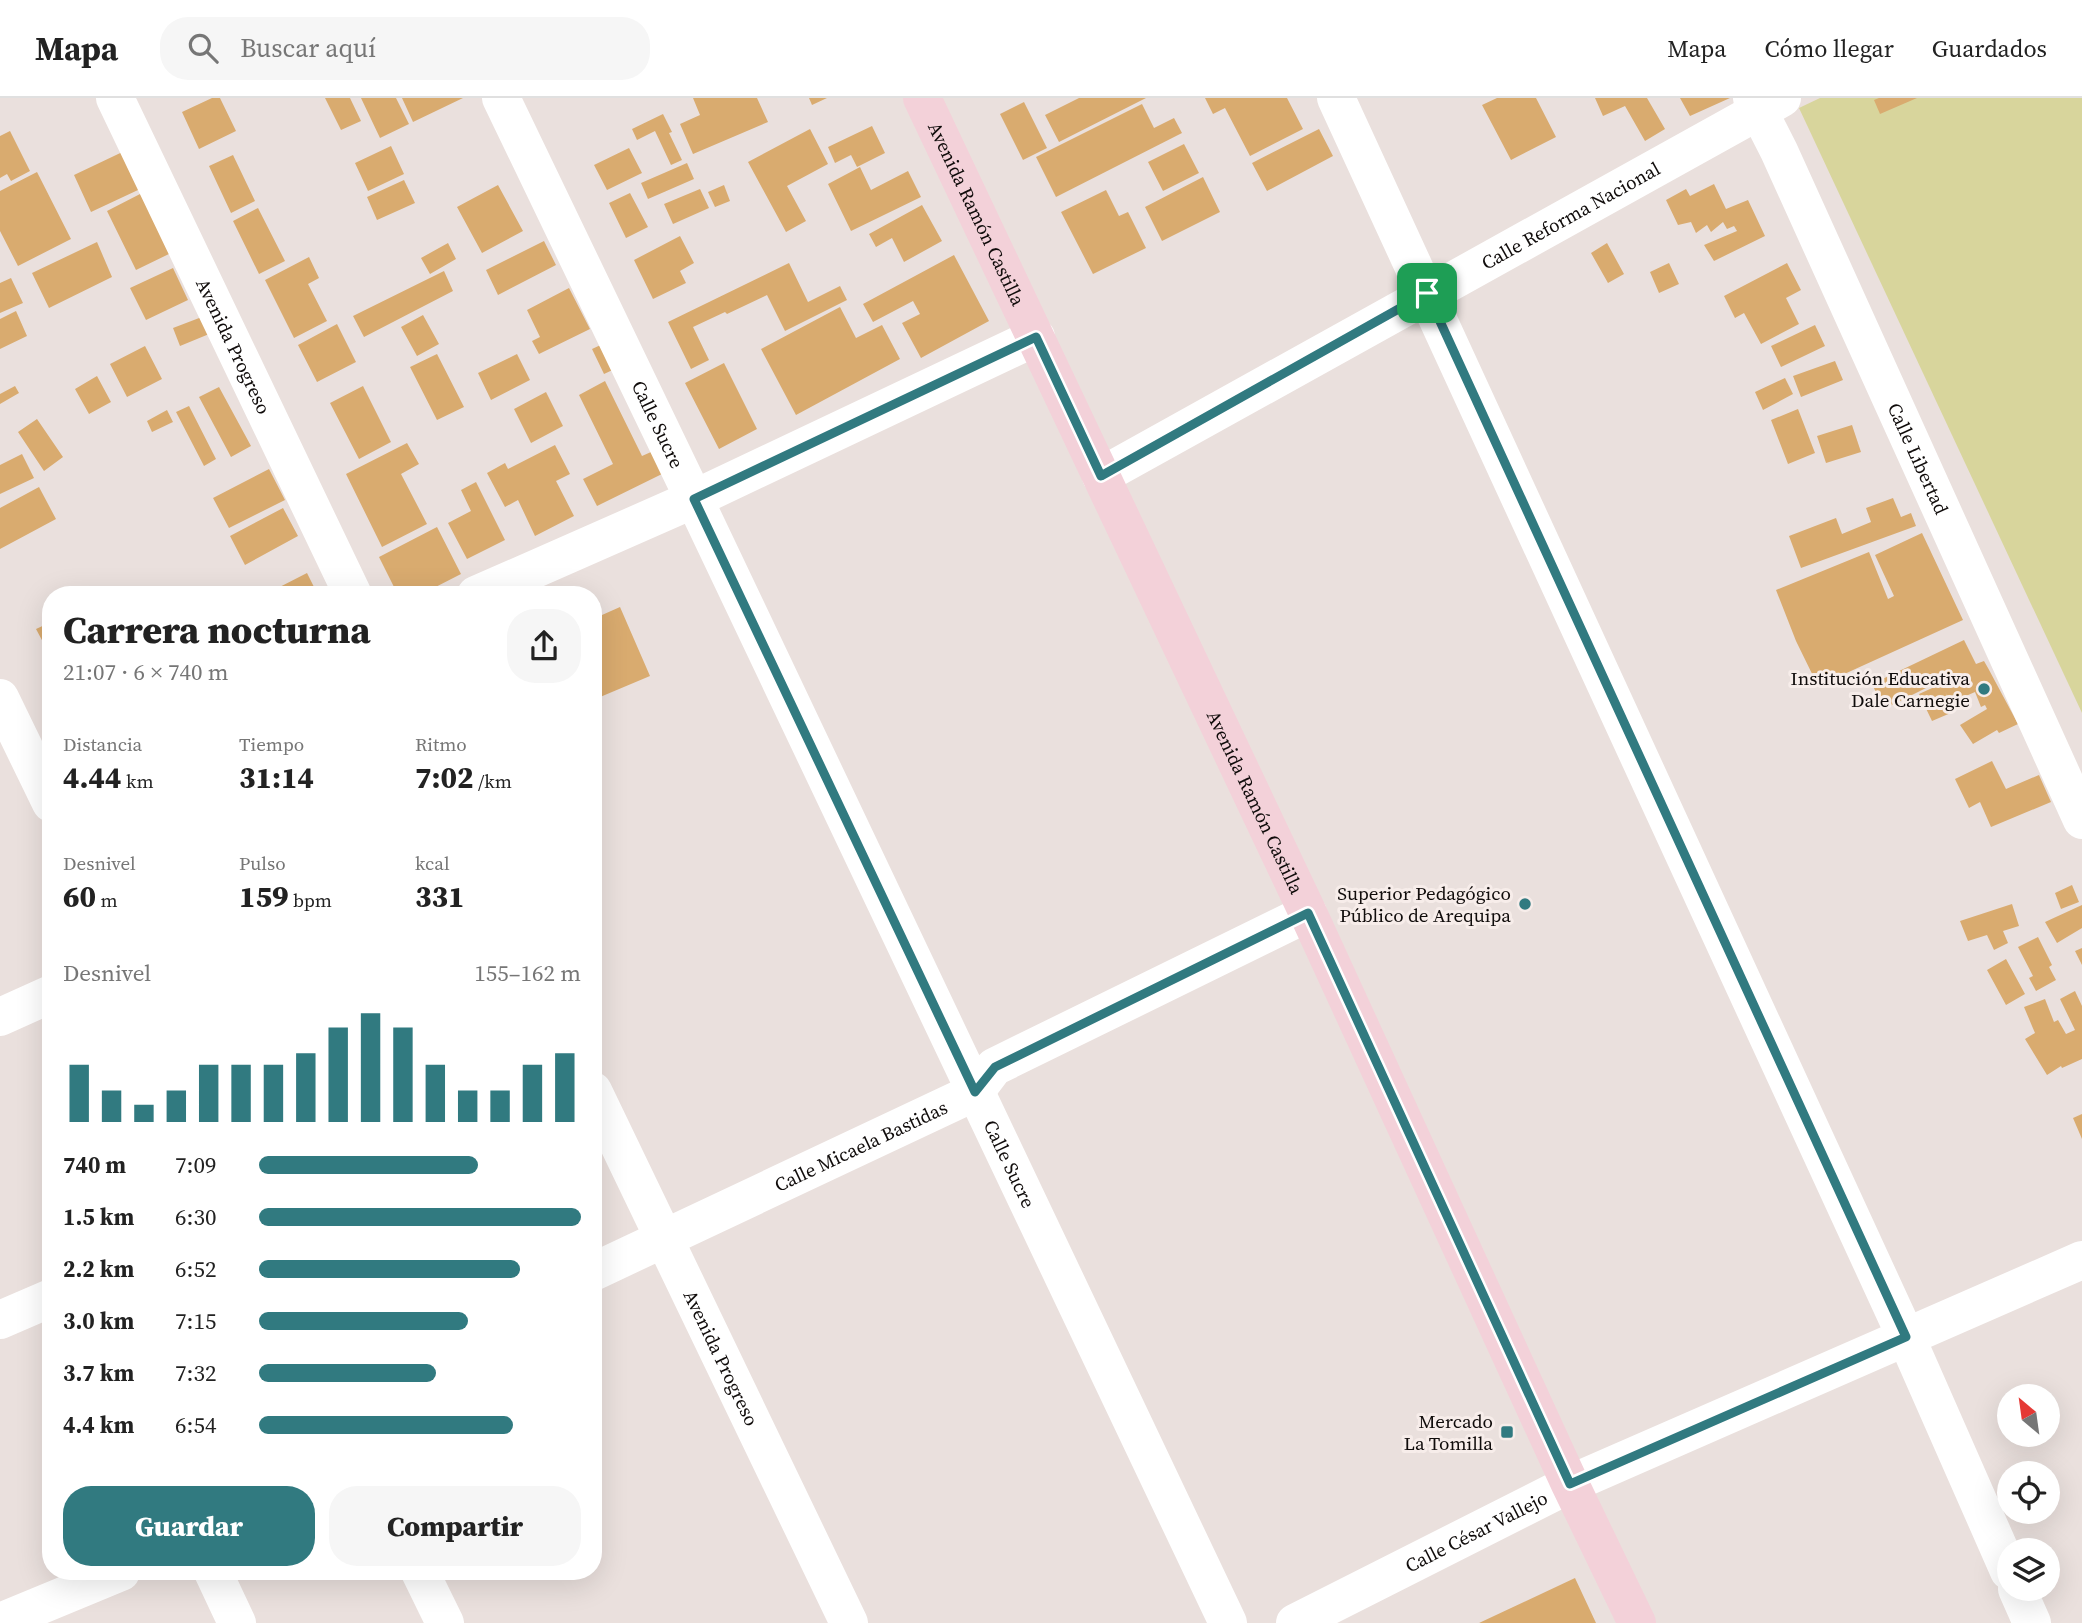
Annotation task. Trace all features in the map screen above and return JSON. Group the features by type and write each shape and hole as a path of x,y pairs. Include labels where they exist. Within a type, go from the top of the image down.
{"main road":[{"name":"Avenida Ramón Castilla","path":"922,98 1308,913 1570,1484 1637,1623"}],"street":[{"name":"Avenida Progreso","path":"115,98 349,586"},
{"name":"Calle Sucre","path":"501,98 1228,1623"},
{"path":"1336,98 1906,1337 1997,1544"},
{"name":"Calle Reforma Nacional","path":"1101,476 1765,102"},
{"name":"Calle Libertad","path":"1765,102 1779,151 2082,820"},
{"path":"496,586 694,499 1036,337"},
{"path":"0,698 42,784"},
{"name":"Calle Micaela Bastidas","path":"602,1268 975,1092 995,1067 1308,913"},
{"path":"0,1017 42,998"},
{"name":"Avenida Progreso","path":"602,1109 666,1237 849,1623"},
{"name":"Calle César Vallejo","path":"1295,1623 1570,1484 2082,1260"},
{"path":"0,1320 42,1302"},
{"path":"0,1622 102,1580"},
{"path":"217,1580 237,1623"},
{"path":"424,1580 445,1623"},
{"path":"2022,1601 2032,1623"}],"shaded area":[{"path":"1820,98 2082,98 2082,713 1799,108"}],"building":[{"path":"212,98 220,98 236,131 199,149 182,112"},
{"path":"325,98 350,98 361,121 341,130"},
{"path":"361,98 396,98 409,124 380,138"},
{"path":"402,98 463,98 413,122"},
{"path":"693,98 757,98 768,122 693,154 680,124 700,115"},
{"path":"809,98 827,98 812,105"},
{"path":"1079,98 1146,98 1059,142 1045,115"},
{"path":"1205,98 1287,98 1303,129 1250,156 1225,108 1213,114"},
{"path":"1497,98 1536,98 1556,137 1511,160 1482,105"},
{"path":"1595,98 1647,98 1665,129 1645,141 1625,106 1603,116"},
{"path":"1680,98 1730,98 1690,116"},
{"path":"1917,98 1880,114 1874,100"},
{"path":"1024,102 1047,148 1023,160 1000,114"},
{"path":"1142,104 1154,128 1174,118 1182,133 1056,197 1036,157"},
{"path":"663,114 682,160 671,165 655,131 637,140 632,129"},
{"path":"872,126 885,153 857,167 851,155 835,163 828,147"},
{"path":"810,129 828,164 787,186 806,221 786,232 748,162"},
{"path":"1319,129 1333,156 1267,191 1252,163"},
{"path":"10,131 30,171 11,181 7,174 0,178 0,136"},
{"path":"1184,144 1199,173 1163,191 1148,162"},
{"path":"135,146 153,183 91,212 74,175"},
{"path":"391,146 404,174 368,191 355,163"},
{"path":"629,148 642,173 607,190 594,165"},
{"path":"233,155 255,201 231,213 209,166"},
{"path":"687,163 694,179 648,199 641,183"},
{"path":"860,167 871,190 908,171 921,197 851,231 828,184"},
{"path":"37,172 71,239 18,266 0,231 0,191"},
{"path":"1203,177 1220,212 1162,241 1145,207"},
{"path":"404,180 415,203 377,220 367,197"},
{"path":"1714,184 1726,209 1748,200 1765,236 1714,261 1704,245 1737,231 1734,226 1727,229 1723,222 1711,232 1707,225 1696,233 1691,222 1678,225 1666,200 1686,189 1690,196"},
{"path":"498,185 523,231 482,253 457,207"},
{"path":"724,185 730,201 715,207 708,192"},
{"path":"700,189 709,208 673,224 664,204"},
{"path":"1106,190 1119,216 1128,212 1146,248 1093,274 1061,212"},
{"path":"142,193 171,253 136,270 107,211"},
{"path":"630,193 648,227 626,238 609,203"},
{"path":"922,205 942,241 904,262 892,238 876,247 869,234"},
{"path":"258,208 285,261 259,274 233,221"},
{"path":"680,236 694,263 680,271 686,283 653,299 634,260"},
{"path":"544,241 556,265 498,295 486,270"},
{"path":"97,242 112,277 49,308 32,273"},
{"path":"448,243 456,259 430,274 421,258"},
{"path":"1607,243 1624,274 1608,283 1591,253"},
{"path":"954,255 989,321 921,358 902,323 920,314 913,301 873,322 863,304"},
{"path":"309,257 319,278 308,284 327,321 294,338 265,280"},
{"path":"789,263 808,302 840,286 847,300 785,331 767,295 727,314 725,312 693,327 709,360 691,369 668,322"},
{"path":"1669,263 1679,284 1659,293 1650,272"},
{"path":"1787,263 1801,290 1786,298 1799,324 1761,344 1744,313 1735,318 1724,296"},
{"path":"173,268 188,300 146,320 130,288"},
{"path":"444,271 453,291 364,337 353,316"},
{"path":"11,278 23,303 0,313 0,283"},
{"path":"569,288 590,329 539,354 532,341 540,337 527,310"},
{"path":"840,307 856,338 882,325 900,359 796,415 761,349"},
{"path":"16,311 27,336 0,349 0,319"},
{"path":"207,315 214,332 180,346 173,328"},
{"path":"423,315 439,344 417,356 401,327"},
{"path":"337,324 356,362 317,382 298,345"},
{"path":"1815,325 1825,346 1781,367 1771,346"},
{"path":"607,342 619,367 604,374 592,349"},
{"path":"145,346 162,379 127,397 110,364"},
{"path":"437,354 464,407 437,420 410,367"},
{"path":"517,354 530,380 491,400 478,373"},
{"path":"1835,361 1843,380 1801,397 1793,376"},
{"path":"724,363 757,429 719,449 685,383"},
{"path":"97,376 111,402 89,414 75,389"},
{"path":"1785,378 1793,394 1763,410 1755,392"},
{"path":"605,381 642,456 651,452 662,474 597,506 583,479 613,464 579,395"},
{"path":"15,386 19,393 0,404 0,394"},
{"path":"363,386 391,442 359,459 330,403"},
{"path":"219,387 251,446 231,457 199,397"},
{"path":"546,392 563,426 531,443 514,409"},
{"path":"189,406 216,459 204,466 176,412"},
{"path":"1798,409 1815,453 1788,464 1771,420"},
{"path":"167,410 173,422 152,432 147,421"},
{"path":"37,419 63,457 44,471 18,432"},
{"path":"1852,425 1861,452 1826,463 1817,436"},
{"path":"407,443 419,464 401,474 427,524 382,547 346,474"},
{"path":"555,445 570,474 556,481 574,516 535,536 518,500 505,507 487,473 505,463 508,469"},
{"path":"22,454 34,478 0,494 0,465"},
{"path":"269,469 285,500 229,528 213,498"},
{"path":"476,482 505,540 467,559 448,523 471,511 461,490"},
{"path":"39,487 56,519 0,549 0,508"},
{"path":"1893,498 1901,517 1911,513 1916,526 1801,568 1789,536 1836,518 1842,534 1871,522 1866,508"},
{"path":"283,508 298,536 245,565 230,536"},
{"path":"437,527 461,574 438,586 394,586 379,557"},
{"path":"1922,533 1963,620 1818,686 1796,641 1776,590 1869,552 1888,599 1894,596 1875,555"},
{"path":"307,573 314,586 282,586"},
{"path":"620,607 650,676 602,696 602,615"},
{"path":"42,626 42,640 36,629"},
{"path":"1964,640 1976,664 1984,661 2018,724 1999,733 1997,730 1973,744 1960,725 1987,709 1985,705 1981,707 1975,692 1950,703 1945,691 1953,712 1932,721 1919,694 1941,684 1940,681 1884,709 1872,684"},
{"path":"1992,761 2006,789 2039,775 2051,802 1991,827 1980,802 1969,808 1955,779"},
{"path":"2072,885 2079,902 2061,909 2055,893"},
{"path":"2012,904 2019,926 2003,931 2008,943 1994,950 1987,935 1968,941 1960,921"},
{"path":"2082,905 2082,928 2057,943 2045,922"},
{"path":"2038,937 2052,965 2049,967 2056,980 2036,991 2029,978 2033,976 2018,947"},
{"path":"2082,948 2082,965 2075,951"},
{"path":"2006,959 2025,994 2006,1005 1987,970"},
{"path":"2075,991 2082,1006 2082,1059 2062,1068 2061,1066 2047,1075 2025,1039 2035,1033 2024,1007 2045,999 2054,1022 2058,1020 2066,1034 2075,1030 2060,999"},
{"path":"2082,1114 2082,1139 2073,1118"},
{"path":"1575,1578 1596,1623 1479,1623"}],"place":[{"name":"Institución Educativa Dale Carnegie","path":"1984,689"},
{"name":"Superior Pedagógico Público de Arequipa","path":"1525,904"},
{"name":"Mercado La Tomilla","path":"1507,1432"}],"route":[{"path":"1427,293 1906,1337 1570,1484 1308,913 995,1067 975,1092 694,499 1036,337 1101,476 1427,293"}]}
